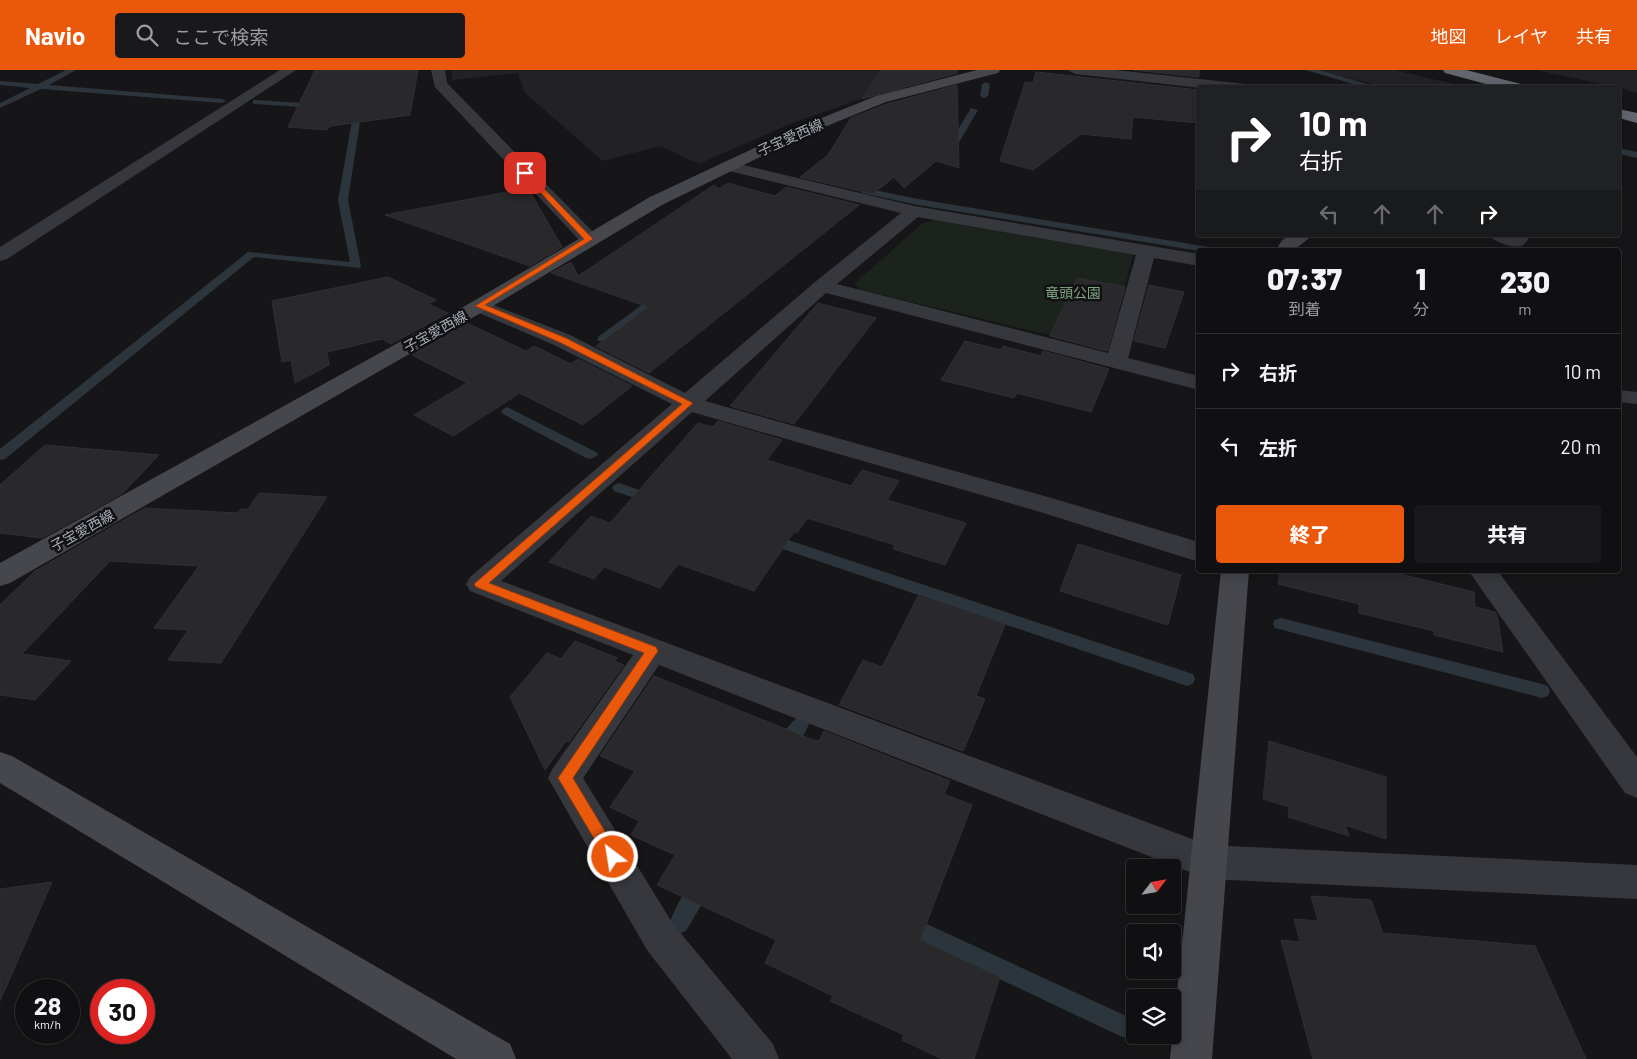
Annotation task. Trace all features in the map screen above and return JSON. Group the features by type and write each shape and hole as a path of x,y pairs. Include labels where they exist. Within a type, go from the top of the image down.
{"highway":[{"path":"1450,70 1508,85"},
{"path":"1621,114 1637,118"}],"main road":[{"name":"子宝愛西線","path":"0,576 479,306 589,239 656,201 802,131 881,99 993,70"},
{"path":"1286,248 1289,244 1301,237"},
{"path":"1191,1059 1235,573"},
{"path":"0,766 495,1059"}],"street":[{"path":"0,255 289,70"},
{"path":"438,70 440,84 589,239"},
{"path":"1075,70 1218,85"},
{"path":"726,166 914,211 1196,259"},
{"path":"914,211 822,286 480,584 1208,862 1637,882"},
{"path":"1504,237 1517,241 1520,237"},
{"path":"1116,362 1146,251"},
{"path":"822,286 1196,382"},
{"path":"479,306 562,340 688,403 1046,505 1196,551"},
{"path":"1484,573 1637,782"},
{"path":"652,651 565,778 660,937 758,1059"}],"lane":[{"path":"1621,396 1637,398"}],"shaded area":[{"path":"452,70 952,70 872,95 790,124 699,164 660,146 603,161 525,93 518,73 452,80"},
{"path":"1316,70 1394,70 1458,85 1377,85"},
{"path":"1536,70 1637,70 1637,93 1621,89 1621,85 1605,85"}],"green space":[{"name":"竜頭公園","path":"934,220 1133,254 1109,349 861,290 855,283 923,223"}],"building":[{"path":"315,70 418,70 410,115 331,126 326,130 288,127"},
{"path":"881,70 957,70 957,73 862,99"},
{"path":"1133,70 1199,70 1199,77"},
{"path":"1036,72 1196,90 1196,123 1133,117 1131,139 1081,134 1033,170 1000,161 1025,82 1033,83"},
{"path":"957,85 959,168 936,161 904,188 894,177 873,194 800,177 828,155 851,118 887,104"},
{"path":"728,183 775,196 786,187 859,205 649,373 596,346 648,307 551,273 571,262 578,276 714,185 719,189"},
{"path":"528,188 562,247 530,266 385,215"},
{"path":"388,277 436,300 428,304 448,313 391,344 382,339 327,352 329,365 295,383 291,360 282,362 272,301"},
{"path":"1077,278 1125,287 1107,351 1050,336"},
{"path":"1149,285 1184,292 1165,348 1134,341"},
{"path":"818,303 876,318 794,424 730,406"},
{"path":"467,323 526,351 534,346 571,364 578,359 632,386 583,425 520,393 453,436 414,415 467,383 412,355"},
{"path":"965,341 1001,350 1003,346 1041,356 1043,351 1109,369 1091,412 1017,393 1014,398 941,380"},
{"path":"718,421 782,440 767,460 851,486 862,470 899,481 887,500 966,523 945,565 893,549 895,545 807,518 797,533 794,532 754,591 678,564 660,588 604,567 594,579 549,562 591,516 610,523 698,423 713,427"},
{"path":"45,445 159,455 122,494 42,538 0,533 0,485"},
{"path":"259,493 327,497 221,663 168,660 188,630 154,628 199,566 110,561 22,654 71,661 35,700 0,695 0,605 35,571 145,508 238,513 241,509 248,509"},
{"path":"1078,544 1181,575 1168,625 1060,591"},
{"path":"1280,573 1396,573 1474,592 1475,607 1495,612 1497,615 1503,652 1434,635 1434,631 1359,613 1359,604 1278,584"},
{"path":"918,596 1005,625 976,696 985,699 963,751 839,705 863,660 882,667"},
{"path":"575,641 617,658 614,661 624,665 569,742 566,741 545,770 510,697 547,653 561,659"},
{"path":"654,676 813,740 819,741 824,731 950,781 944,794 972,805 920,940 1000,977 974,1059 942,1059 902,1040 904,1035 830,1001 833,996 765,963 776,940 657,885 675,855 631,835 639,821 610,807 635,771 600,756"},
{"path":"1269,741 1386,777 1386,839 1345,825 1349,836 1288,817 1289,807 1263,799"},
{"path":"52,882 0,1001 0,889"},
{"path":"1311,896 1371,900 1383,933 1535,946 1586,1059 1313,1059 1281,940 1300,942 1294,919 1318,921"}],"waterway":[{"path":"40,86 72,70"},
{"path":"0,456 252,254 356,266 343,200 358,109 373,70"},
{"path":"1310,70 1366,85"},
{"path":"0,83 40,86"},
{"path":"984,96 986,84"},
{"path":"0,106 40,86"},
{"path":"40,86 222,101"},
{"path":"256,102 319,106"},
{"path":"944,150 956,140 974,110"},
{"path":"1621,151 1637,155"},
{"path":"865,191 918,202 1197,248"},
{"path":"602,339 661,294"},
{"path":"507,411 591,455"},
{"path":"619,488 655,500"},
{"path":"767,538 1187,679"},
{"path":"1281,624 1542,691"},
{"path":"784,750 800,724"},
{"path":"679,924 702,885"},
{"path":"905,924 1126,1027"}],"route":[{"path":"525,173 589,239 479,306 562,340 688,403 480,584 652,651 565,778 613,857"}]}
